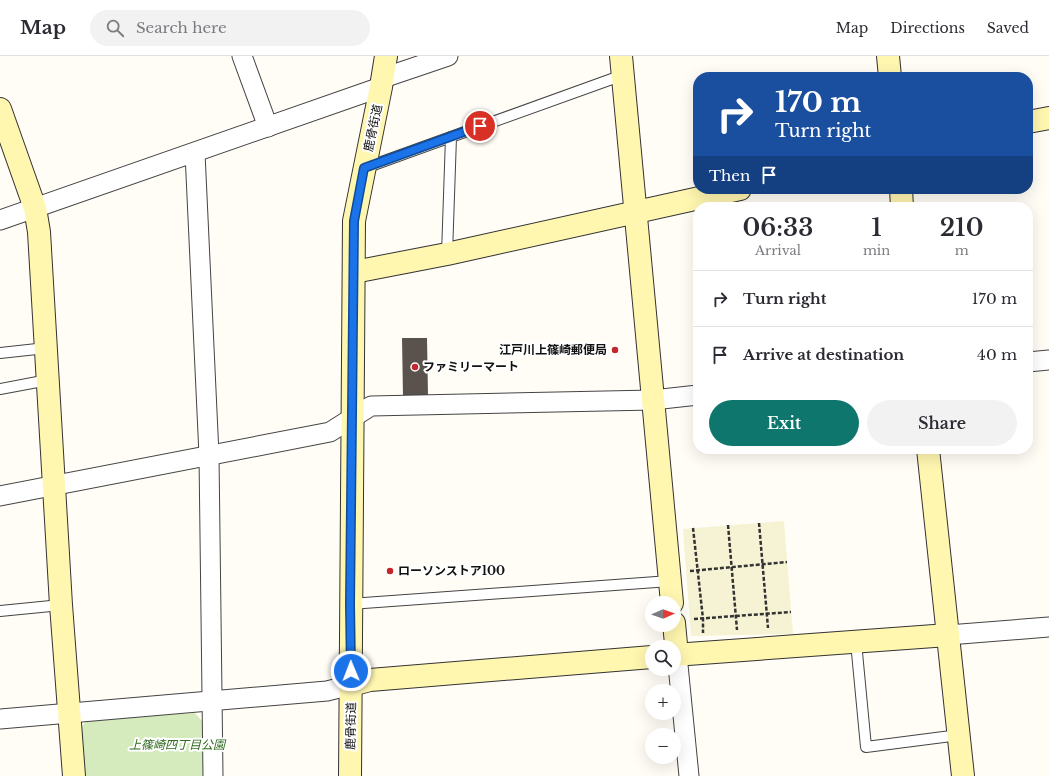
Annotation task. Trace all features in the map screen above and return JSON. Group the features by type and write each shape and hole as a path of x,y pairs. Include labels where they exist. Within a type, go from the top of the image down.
{"street":[{"path":"242,56 268,127"},
{"name":"鹿骨街道","path":"350,776 350,604 354,221 382,83 386,56"},
{"path":"0,220 268,127 448,56"},
{"path":"888,56 890,72"},
{"path":"622,66 653,400 678,576 674,596"},
{"path":"0,109 35,208 39,232 61,606 74,776"},
{"path":"1033,121 1049,118"},
{"path":"195,153 209,455 213,776"},
{"path":"354,272 447,254 718,194"},
{"path":"1033,362 1049,360"},
{"path":"0,496 330,432 371,406 653,400 693,396"},
{"path":"929,454 963,776"},
{"path":"678,640 682,621"},
{"path":"681,655 1049,627"},
{"path":"0,718 327,691 370,680 645,658"},
{"path":"677,676 689,776"}],"lane":[{"path":"364,168 451,137 622,66"},
{"path":"447,254 451,137"},
{"path":"0,353 46,348"},
{"path":"0,389 48,380"},
{"path":"350,604 678,576"},
{"path":"0,611 61,606"},
{"path":"856,642 866,747 959,735"}],"path":[{"path":"759,523 768,635"},
{"path":"728,525 735,616 738,635"},
{"path":"694,528 703,619 703,636"},
{"path":"678,576 698,570 787,562"},
{"path":"682,621 791,612"}],"shaded area":[{"path":"784,521 793,634 691,636 683,529"}],"green space":[{"name":"上篠崎四丁目公園","path":"195,713 208,728 208,776 84,776 81,729 87,719"}],"building":[{"name":"ファミリーマート","path":"402,338 427,338 428,396 403,397"}],"place":[{"name":"江戸川上篠崎郵便局","path":"615,350"},
{"name":"ファミリーマート","path":"415,367"},
{"name":"ローソンストア100","path":"390,571"}],"route":[{"path":"351,671 350,604 354,221 364,168 480,126"}]}
